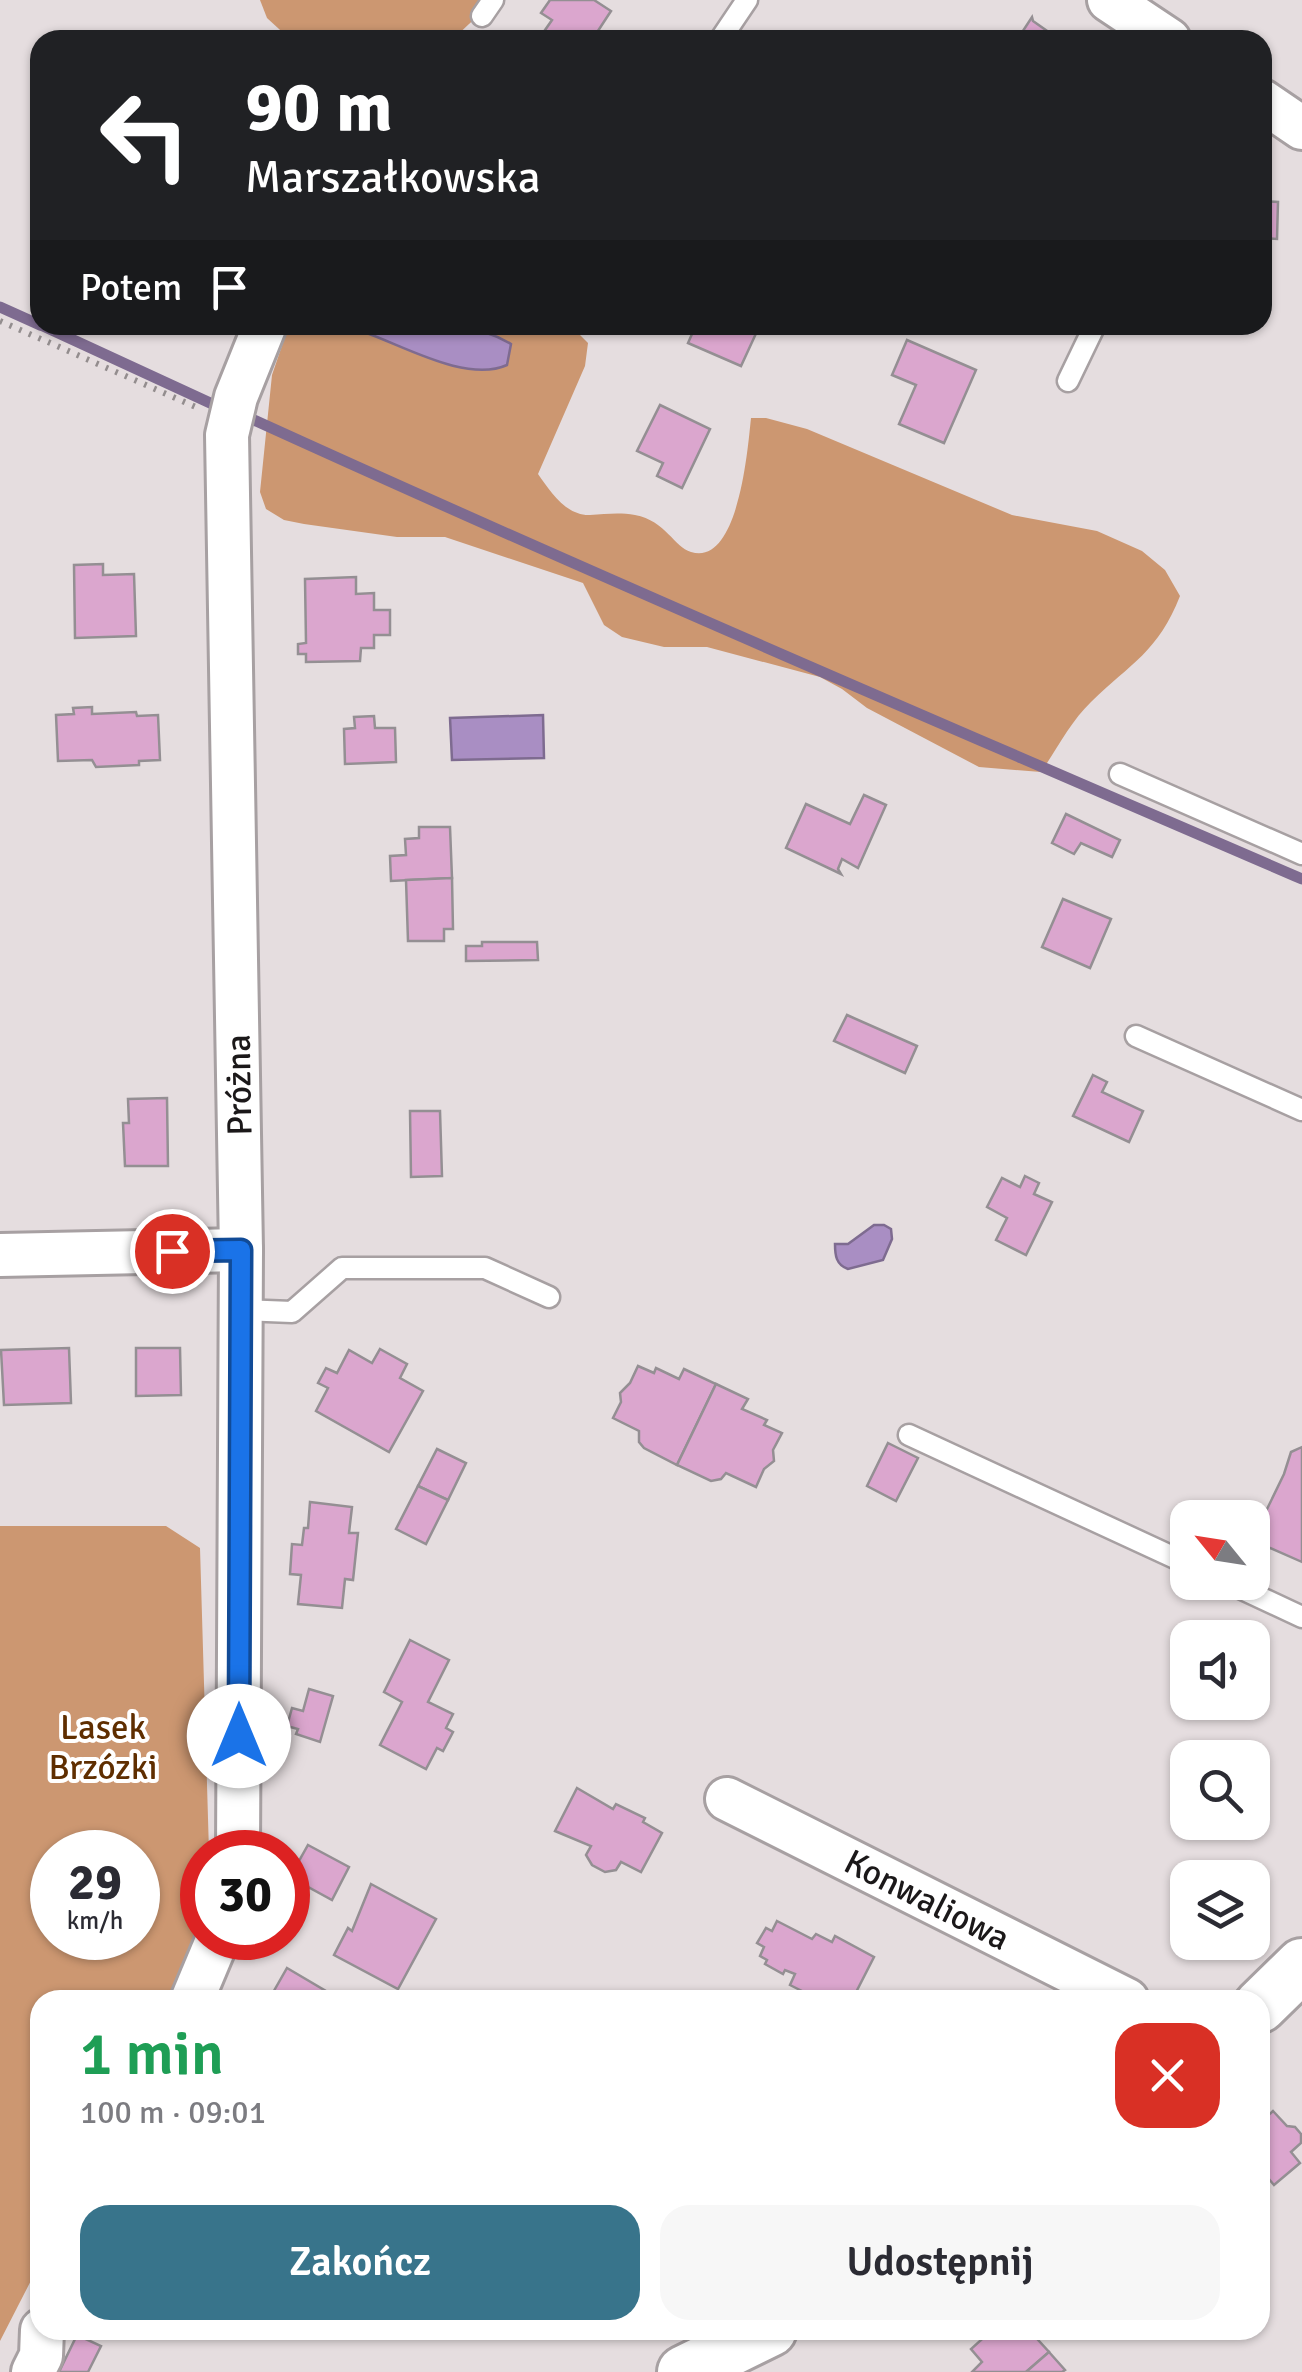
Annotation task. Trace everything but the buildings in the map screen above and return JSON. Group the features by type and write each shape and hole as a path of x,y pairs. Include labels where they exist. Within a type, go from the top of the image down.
{"street":[{"path":"1109,0 1155,30"},
{"path":"1272,108 1302,128"},
{"name":"Próżna","path":"238,1830 241,1250 228,421 261,335"},
{"path":"0,1255 241,1250"},
{"name":"Konwaliowa","path":"727,1799 1107,1990"},
{"path":"196,1990 209,1960"},
{"path":"1270,1996 1302,1966"},
{"path":"34,2372 41,2356 42,2340"},
{"path":"684,2372 750,2340"}],"lane":[{"path":"727,30 747,0"},
{"path":"1068,381 1090,335"},
{"path":"1120,774 1302,854"},
{"path":"1136,1036 1302,1110"},
{"path":"241,1310 292,1312 342,1268 485,1268 548,1297"},
{"path":"909,1435 1170,1556"},
{"path":"1266,1600 1302,1617"}],"path":[{"path":"0,321 30,334"},
{"path":"32,335 228,421"}],"green space":[{"path":"260,0 490,0 463,30 280,30 267,18"},
{"path":"286,335 580,335 588,343 585,366 538,474 573,511 646,518 685,549 707,552 720,541 738,501 751,418 766,418 807,429 1012,515 1097,531 1142,551 1165,570 1180,596 1153,644 1084,710 1041,772 979,767 867,708 820,677 707,647 664,647 622,637 604,625 583,583 445,537 397,537 284,520 266,509 260,492 272,375"},
{"name":"Lasek Brzózki","path":"0,1526 166,1526 200,1548 208,1830 180,1830 180,1960 192,1960 179,1990 30,1990 30,2282 0,2341"}],"shaded area":[{"path":"371,335 494,335 511,344 507,365 491,369 455,366"},
{"path":"543,715 544,758 452,760 450,718"},
{"path":"874,1225 891,1229 892,1239 883,1260 848,1269 841,1265 835,1244 848,1244"}],"waterway":[{"path":"0,307 30,320"},
{"path":"63,335 221,408"},
{"path":"254,420 646,595 1302,879"}],"route":[{"path":"172,1251 241,1250 239,1736"}]}
